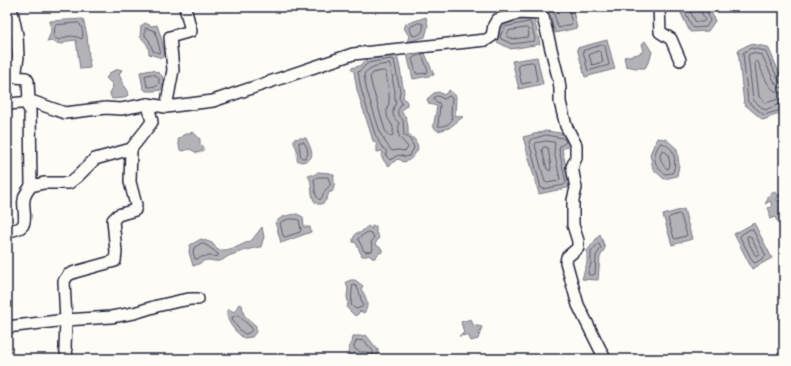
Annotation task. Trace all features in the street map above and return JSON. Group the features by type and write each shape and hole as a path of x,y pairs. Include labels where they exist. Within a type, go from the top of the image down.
{"street":[{"path":"7,231 18,230 23,226 25,220 23,202 31,186 30,110 27,102 28,81 26,78 15,77 18,57 17,35 11,7"},
{"path":"166,107 173,70 170,37 191,31 185,7"},
{"path":"659,7 660,32 671,39 680,60"},
{"path":"7,104 34,102 65,113 106,108 121,109 148,104 166,107 213,100 352,54 486,40 492,36 494,25 497,20 518,13 540,14 543,17 557,74 560,89 560,102 566,126 576,145 576,158 572,167 576,188 572,200 573,225 578,241 578,248 567,257 566,262 578,305 605,359"},
{"path":"68,359 65,348 66,320 64,281 68,275 75,272 115,261 116,252 114,220 118,216 134,210 136,205 130,182 131,149 152,122 148,104"},
{"path":"31,186 44,183 68,183 77,177 94,159 131,149"},
{"path":"7,327 66,320 111,317 134,313 157,306 190,299 198,300"}],"water":[{"path":"548,7 572,7 577,28 555,33"},
{"path":"682,7 709,7 715,21 708,31 690,32 679,9"},
{"path":"426,17 428,26 425,37 407,42 409,36 404,28 406,24"},
{"path":"534,18 540,44 511,49 497,42 496,36 502,23"},
{"path":"83,19 87,35 90,68 80,69 76,40 67,41 63,44 52,41 47,42 51,32 50,21"},
{"path":"145,23 152,26 157,25 165,54 162,58 149,54 147,44 140,37 141,26"},
{"path":"607,40 615,69 585,77 577,48"},
{"path":"645,41 652,52 645,68 626,66 624,57 644,51 642,44"},
{"path":"750,44 768,47 784,83 784,112 763,120 744,104 738,50"},
{"path":"424,51 434,75 413,79 407,54"},
{"path":"397,55 404,89 403,97 407,102 407,105 402,110 402,113 406,117 408,134 415,140 418,149 410,160 403,162 397,159 390,166 386,164 381,156 383,153 382,151 377,152 377,144 373,141 357,90 354,72 351,68 359,66 366,60"},
{"path":"537,57 543,84 519,89 512,61"},
{"path":"119,69 122,70 119,74 128,95 124,98 112,99 110,94 113,85 106,78 111,72"},
{"path":"152,70 159,73 163,77 163,85 161,90 146,91 143,88 140,72"},
{"path":"449,90 456,96 455,115 463,117 449,128 438,131 432,126 434,123 437,106 429,104 427,99 434,93 439,92 444,95"},
{"path":"546,131 567,134 572,145 562,149 571,187 539,194 523,137"},
{"path":"193,132 200,139 200,144 203,147 203,151 197,153 190,149 183,151 180,150 178,140 183,135"},
{"path":"306,138 312,153 310,159 301,162 297,160 297,150 294,144 294,139"},
{"path":"657,138 666,139 677,149 679,165 677,176 664,179 653,169 650,154"},
{"path":"318,172 330,173 334,175 333,190 332,192 329,192 325,201 321,204 315,203 311,182 308,175 314,175"},
{"path":"774,192 781,196 777,198 777,201 784,200 780,206 784,215 777,221 775,217 769,219 770,214 768,208 772,206 770,201 765,204 768,196"},
{"path":"684,209 692,239 672,245 663,215"},
{"path":"297,214 303,217 304,227 310,227 311,232 281,243 275,223 285,216"},
{"path":"754,223 772,258 752,269 734,234"},
{"path":"368,226 372,229 372,226 376,226 376,233 379,237 375,244 382,249 382,252 375,258 372,258 369,255 362,256 356,243 353,242 356,233 360,233"},
{"path":"262,227 264,237 261,247 231,255 220,261 207,260 193,266 189,252 190,245 201,239 212,243 218,250 226,250 252,240"},
{"path":"600,234 605,248 600,257 598,280 582,279 587,263 587,251"},
{"path":"355,280 363,286 361,289 366,298 367,304 364,313 360,311 355,316 347,308 348,289 346,282"},
{"path":"239,304 242,305 244,315 256,326 256,332 252,337 244,338 234,329 227,317 229,309 234,312"},
{"path":"471,319 473,325 482,327 478,339 471,341 468,335 459,336 464,333 461,322"},
{"path":"366,335 378,350 378,356 375,359 368,359 365,356 357,358 356,354 353,353 348,359 346,359 353,336"}]}
